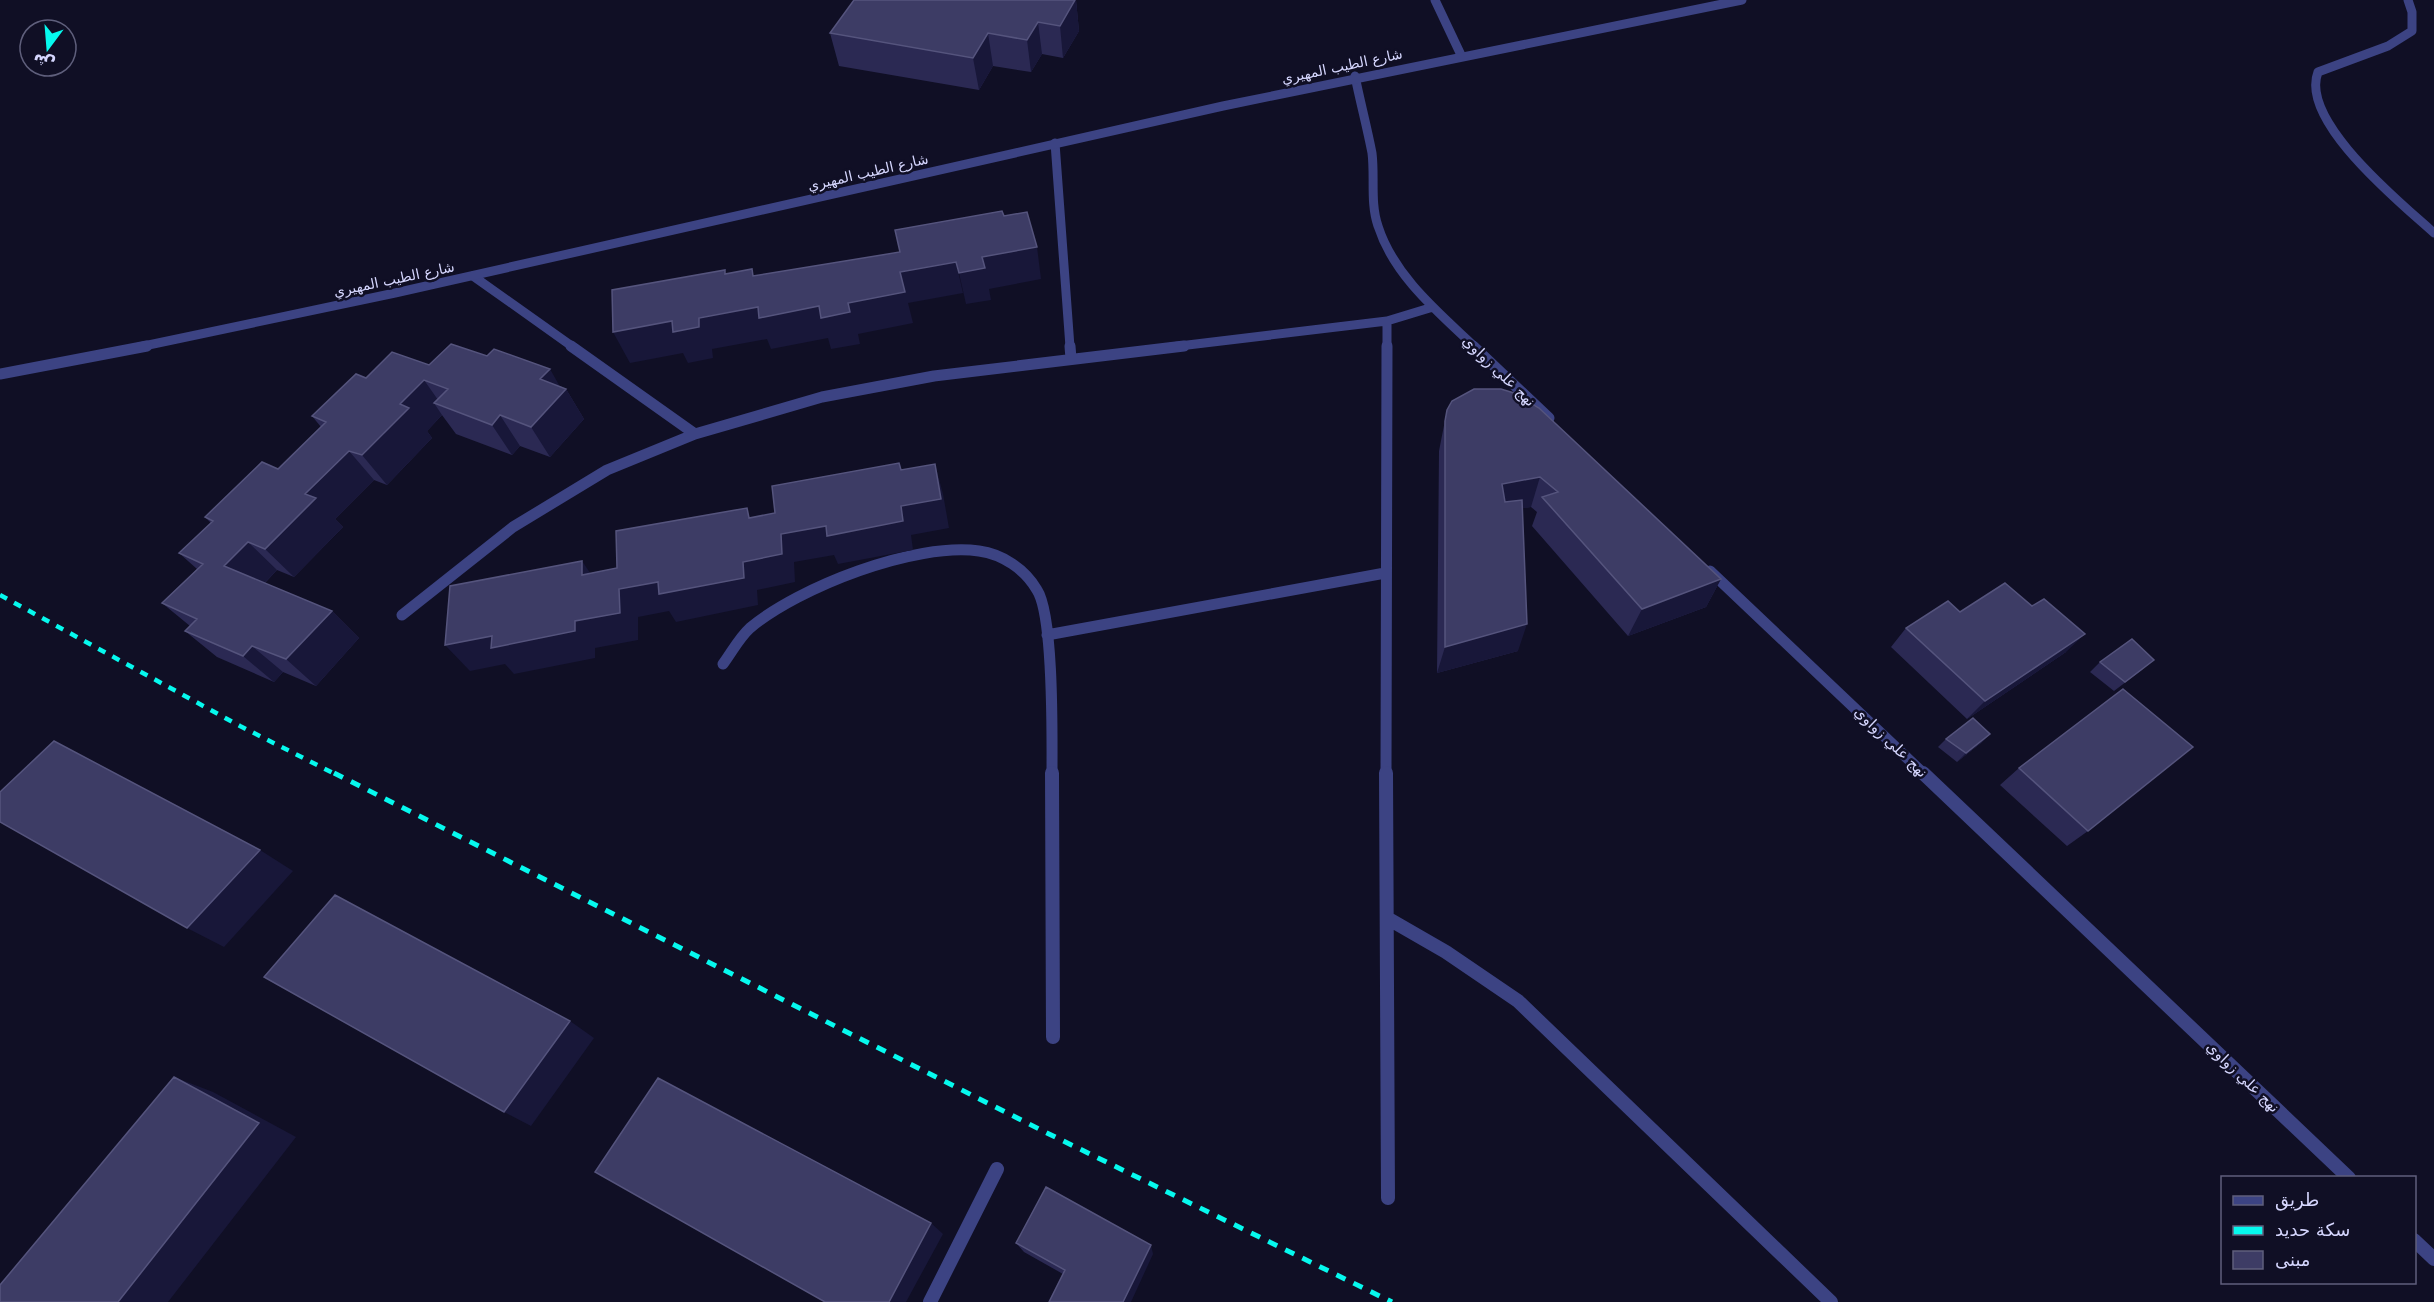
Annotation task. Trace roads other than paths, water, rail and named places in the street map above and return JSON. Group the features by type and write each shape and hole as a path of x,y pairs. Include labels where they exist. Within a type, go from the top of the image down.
{"street":[{"path":"1435,0 1461,55"},
{"name":"شارع الطيب المهيري","path":"0,375 128,351 473,276 1355,76 1742,0"},
{"path":"2408,0 2412,12 2412,31 2396,44 2369,56 2336,62 2318,72 2313,87 2319,108 2332,130 2411,214 2434,233"},
{"name":"نهج علي زواوي","path":"1355,76 1372,155 1372,187 1377,225 1394,262 1432,307 1562,430"},
{"path":"1055,143 1071,359"},
{"path":"2411,214 2434,221"},
{"path":"473,276 695,434"},
{"path":"402,615 513,527 607,470 695,434 822,397 934,376 1387,321 1432,307"},
{"path":"1387,321 1385,573 1388,1198"},
{"path":"723,664 749,629 792,600 841,578 902,559 949,550 986,550 1018,567 1039,591 1047,635 1052,733 1053,1036"},
{"name":"نهج علي زواوي","path":"1700,562 2347,1176"},
{"path":"1047,635 1385,573"},
{"path":"1387,918 1446,952 1518,1001 1830,1302"},
{"path":"930,1302 997,1169"},
{"path":"2416,1241 2434,1259"}],"railway":[{"path":"0,595 240,726 337,775"},
{"path":"334,773 1041,1130 1392,1302"}]}
